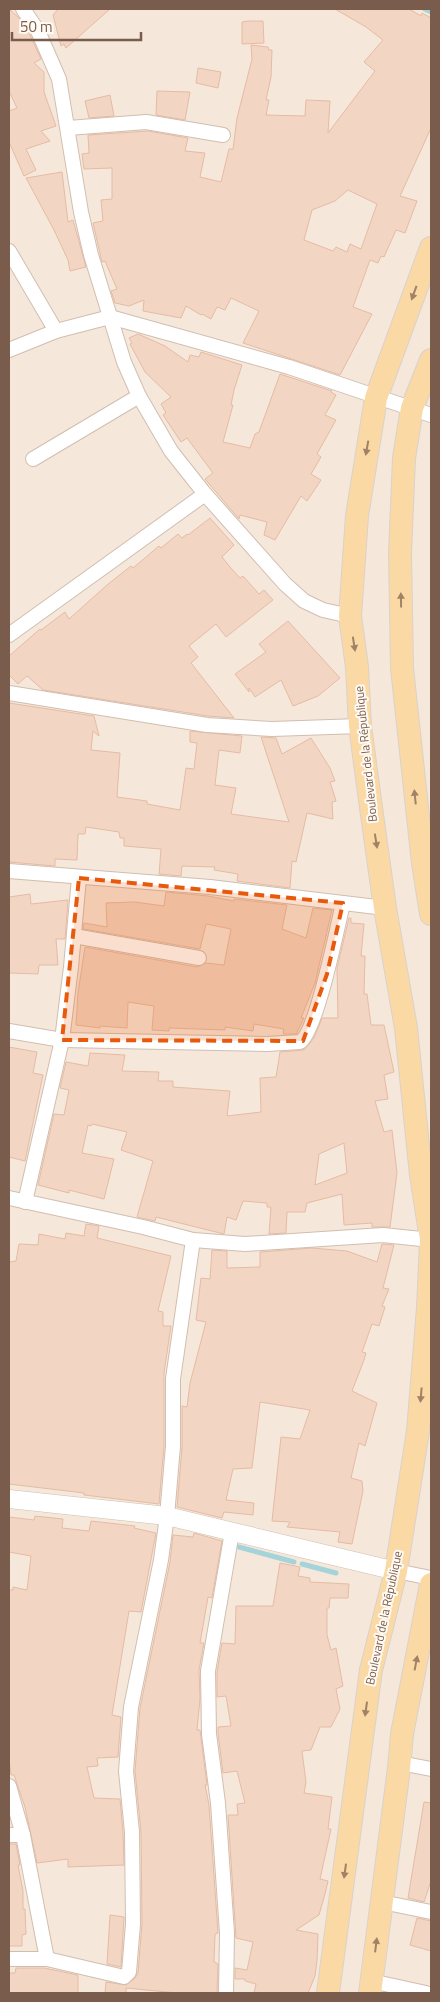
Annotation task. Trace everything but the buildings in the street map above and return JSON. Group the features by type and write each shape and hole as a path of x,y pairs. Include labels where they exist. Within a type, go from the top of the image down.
{"main road":[{"name":"Boulevard de la République","path":"328,1993 372,1670 396,1571 418,1431 428,1308 431,1240 421,1174 406,1028 385,908 360,726 358,667 350,616 356,516 376,398 431,248"},
{"path":"431,360 422,412 404,458 401,534 402,668 422,863 431,914"},
{"path":"371,1987 400,1763 402,1734 431,1584"}],"street":[{"path":"23,9 38,31 59,79 81,212 91,255 124,362 138,396 171,451 285,584 304,601 323,610 350,616"},
{"path":"68,128 146,122 222,134"},
{"path":"9,251 56,331"},
{"path":"9,350 56,331 110,317 289,367 422,412"},
{"path":"33,459 138,396"},
{"path":"9,635 206,494"},
{"path":"9,693 215,726 272,729 360,726"},
{"path":"9,871 210,887 385,908"},
{"path":"25,1202 62,1040 79,878"},
{"path":"9,1031 62,1040 267,1044 303,1041 314,1016 327,974 343,902"},
{"path":"74,936 200,958"},
{"path":"9,1198 143,1227 193,1240 245,1244 383,1235 431,1240"},
{"path":"9,1958 47,1959 124,1977 129,1972 133,1906 132,1832 126,1771 131,1707 161,1560 167,1516 173,1446 173,1378 193,1240"},
{"path":"9,1499 167,1516 431,1578"},
{"path":"226,1993 226,1923 218,1803 209,1734 208,1671 232,1532"},
{"path":"400,1763 431,1769"},
{"path":"9,1786 16,1835 47,1959"},
{"path":"382,1902 431,1912"},
{"path":"371,1987 426,1993"}],"highlighted area":[{"path":"79,878 343,903 327,974 303,1041 62,1040"}],"shaded area":[{"path":"9,9 431,9 431,1993 9,1993"}],"waterway":[{"path":"425,9 431,12"},
{"path":"239,1547 294,1562"},
{"path":"302,1564 336,1573"}]}
